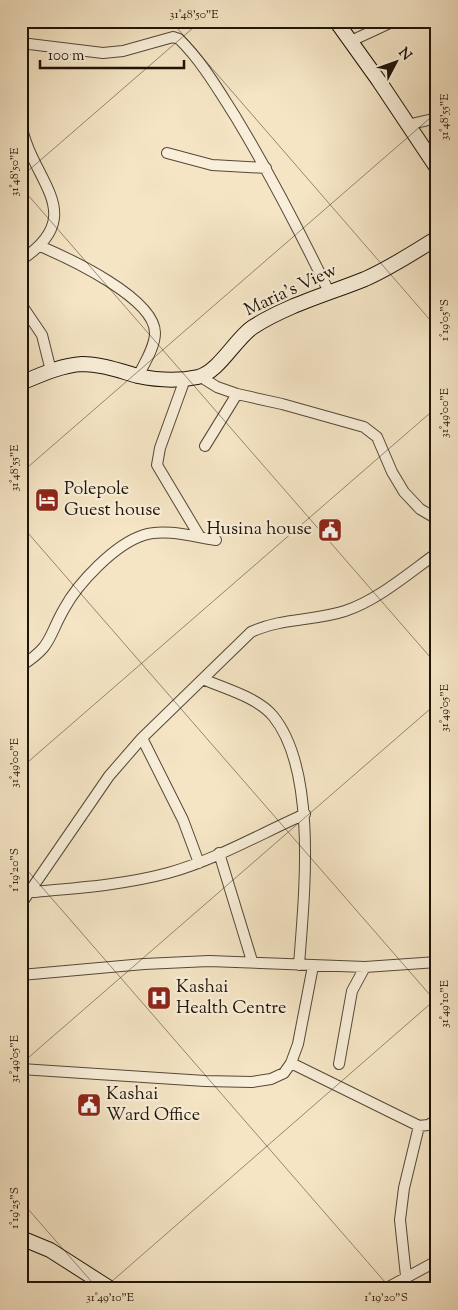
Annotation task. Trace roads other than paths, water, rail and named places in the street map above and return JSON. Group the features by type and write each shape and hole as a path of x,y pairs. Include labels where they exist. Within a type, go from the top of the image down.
{"street":[{"path":"336,21 437,168"},
{"path":"350,41 394,21"},
{"path":"21,43 103,53 123,51 173,37 179,39 222,95 266,168 287,206 329,292"},
{"path":"407,125 437,118"},
{"path":"21,123 30,153 53,201 55,220 51,232 40,246 21,260"},
{"path":"167,153 212,165 266,168"},
{"name":"Maria's View","path":"21,383 51,371 82,364 109,367 138,376 185,379 201,376 216,365 241,337 253,327 404,260 437,238"},
{"path":"40,246 67,258 108,281 132,299 152,320 154,339 138,376"},
{"path":"21,304 42,335 51,371"},
{"path":"201,376 217,387 237,394 282,404 364,427 377,437 392,472 404,492 420,509 437,519"},
{"path":"185,379 160,448 157,465 200,538"},
{"path":"205,446 237,394"},
{"path":"21,666 43,650 62,611 81,586 106,559 126,543 145,534 168,534 216,540"},
{"path":"21,904 32,892 109,776 142,738 251,632 266,625 329,614 354,607 437,553"},
{"path":"203,679 258,703 272,715 282,729 300,780 305,814 299,965"},
{"path":"142,738 182,820 199,863"},
{"path":"32,892 111,886 168,873 199,863 305,814"},
{"path":"219,853 252,962"},
{"path":"21,975 144,964 252,962 365,967 437,962"},
{"path":"21,1069 114,1076 252,1082 271,1079 284,1073 291,1063 298,1044 313,966"},
{"path":"339,1064 352,991 365,967"},
{"path":"291,1063 385,1111 419,1126 428,1125 437,1120"},
{"path":"406,1276 400,1220 404,1188 419,1126"},
{"path":"21,1238 50,1250 111,1289"},
{"path":"386,1289 406,1276 437,1261"}],"place":[{"name":"Polepole Guest house","path":"47,500"},
{"name":"Husina house","path":"330,530"},
{"name":"Kashai Health Centre","path":"159,998"},
{"name":"Kashai Ward Office","path":"89,1105"}]}
